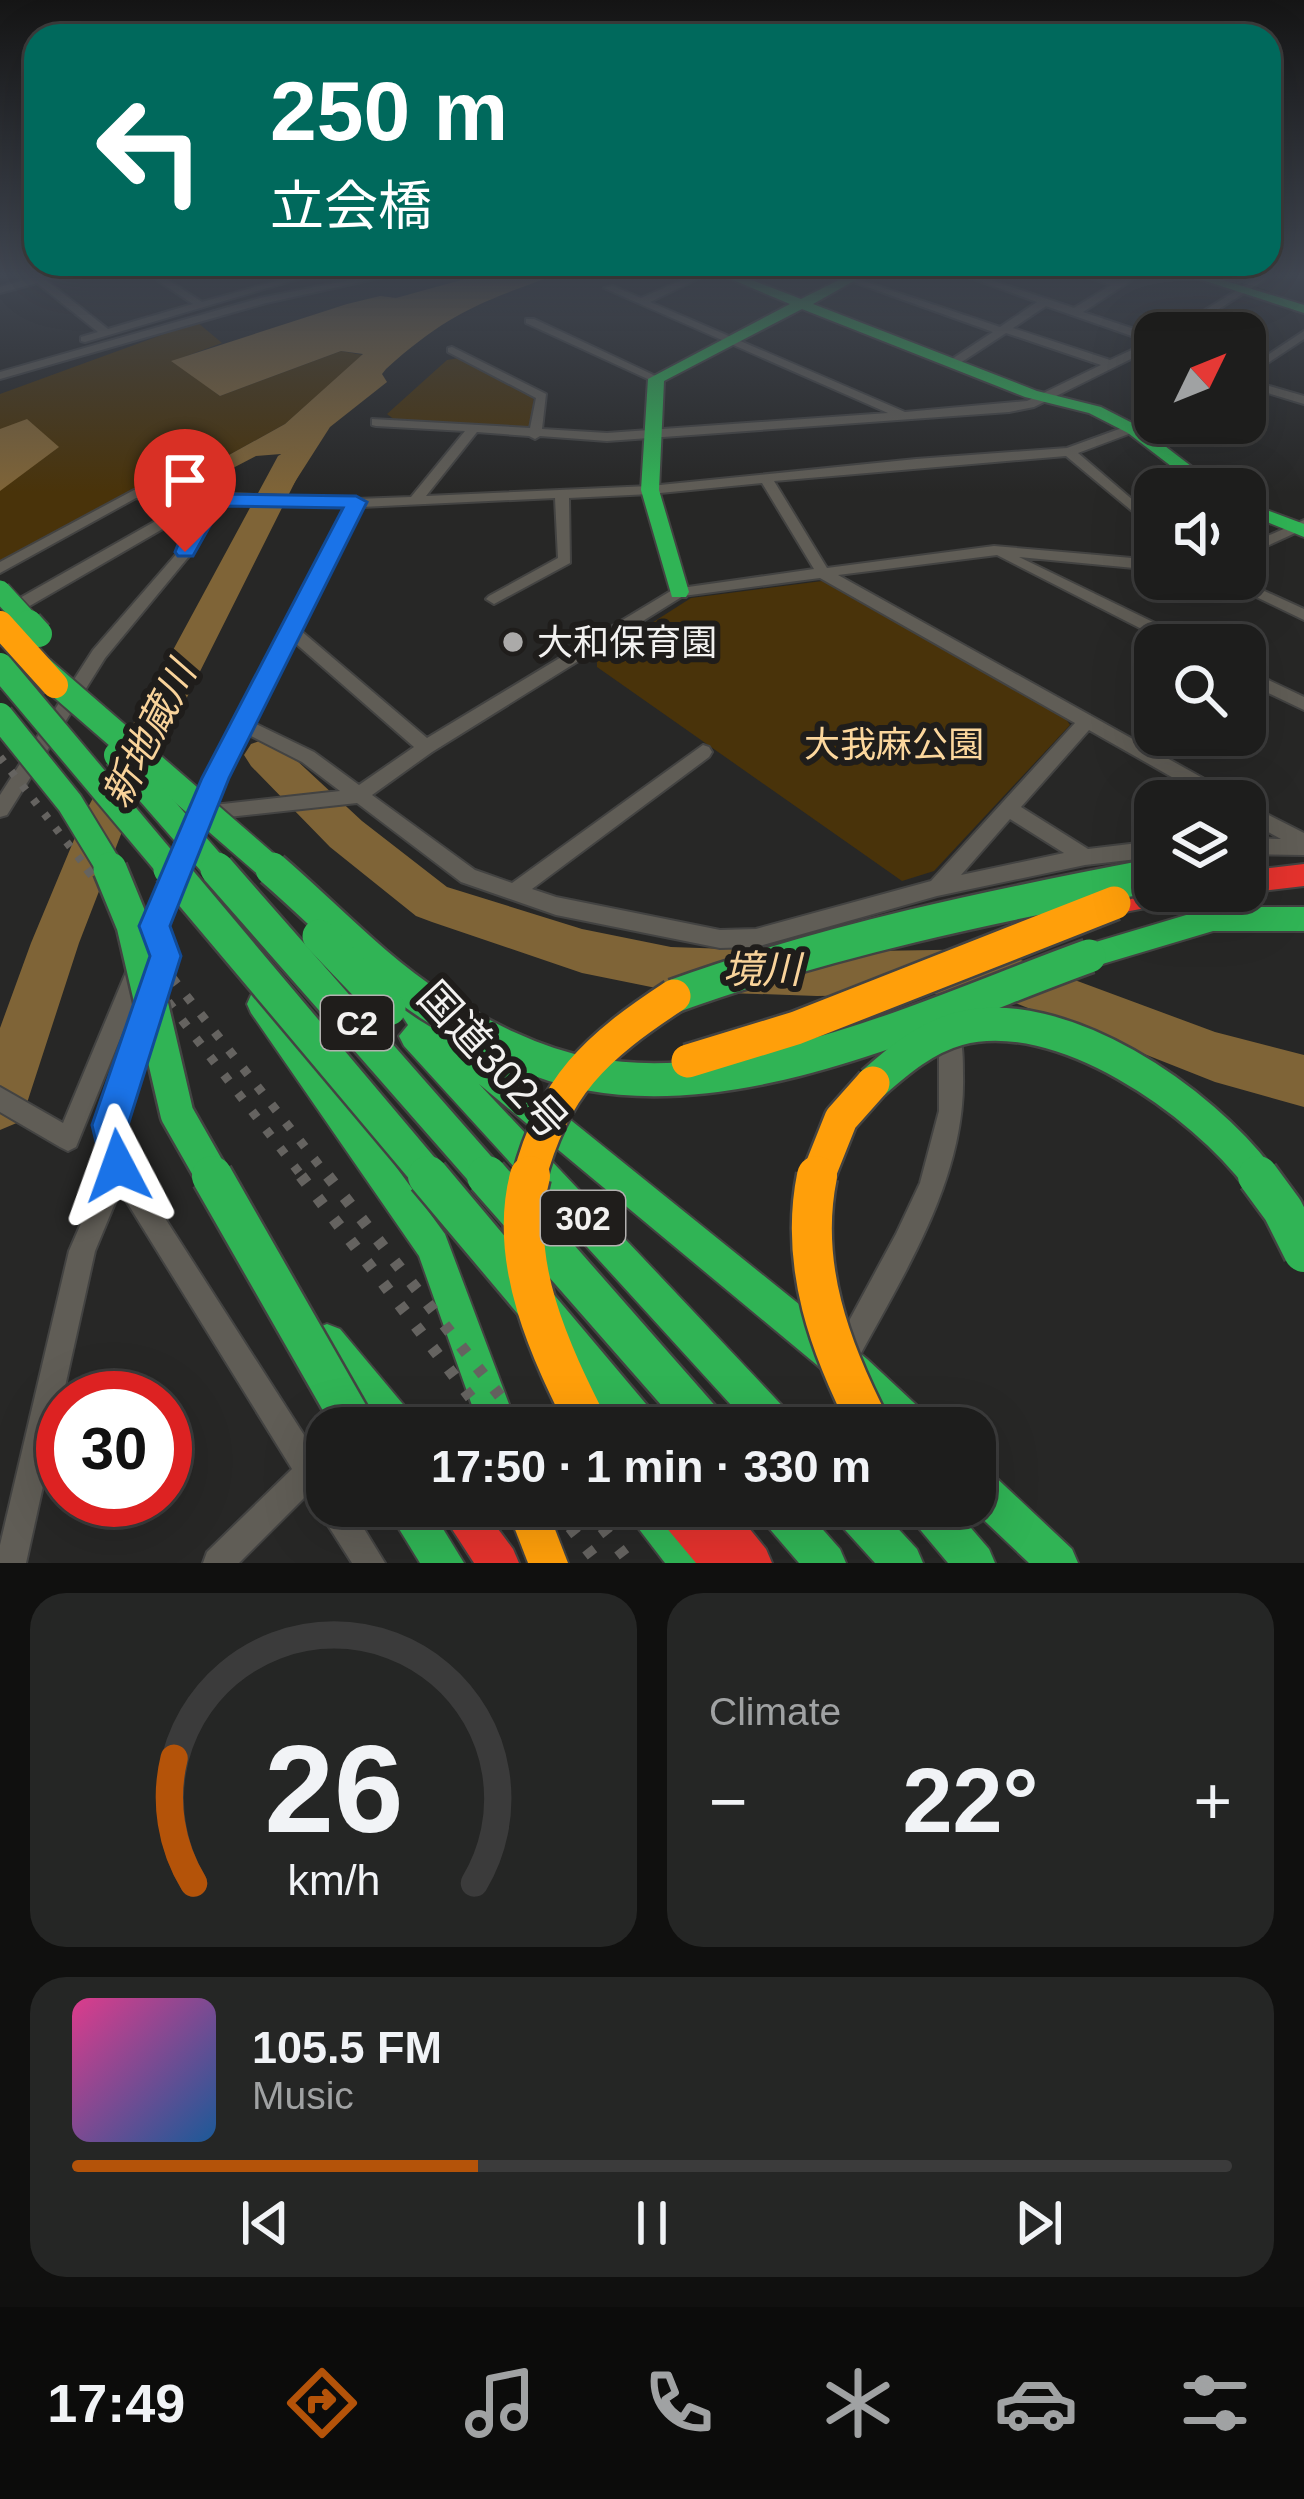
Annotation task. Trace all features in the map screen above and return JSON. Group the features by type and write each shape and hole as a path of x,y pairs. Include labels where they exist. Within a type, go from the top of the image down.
{"main road":[{"path":"679,592 650,490 656,379 718,347"},
{"path":"912,347 1134,422"},
{"path":"1164,444 1190,468"},
{"path":"1266,515 1302,528"},
{"name":"国道302号","path":"0,591 241,854 393,1004 759,1407"},
{"name":"C2","path":"0,620 690,1407"},
{"name":"C2","path":"0,666 622,1407"},
{"path":"40,669 426,1002 514,1053 602,1078 656,1082 743,1072 787,1061 1171,928 1213,919 1304,920"},
{"path":"0,694 260,1004 433,1246 492,1407"},
{"path":"0,716 82,820 113,872 138,944 164,1078 177,1114 345,1407"},
{"path":"1266,873 1304,874"},
{"path":"1266,879 1304,874"},
{"path":"577,1407 543,1346 522,1266 522,1228 533,1145 546,1116 593,1052 644,1012 729,976 1042,893 1134,878"},
{"path":"514,1053 604,1069 689,1061 804,1025 1050,922 1134,902"},
{"path":"393,1004 841,1362 891,1407"},
{"path":"856,1407 847,1394 817,1308 808,1241 816,1176 836,1122 868,1079 928,1040 978,1024 1022,1028 1076,1043 1131,1070 1189,1108 1236,1150 1277,1199 1304,1252"},
{"path":"309,1071 592,1407"},
{"path":"278,1284 381,1407"},
{"path":"996,1505 1058,1563"},
{"path":"419,1527 444,1563"},
{"path":"472,1527 499,1563"},
{"path":"534,1527 548,1563"},
{"path":"663,1527 691,1563"},
{"path":"692,1527 722,1563"},
{"path":"722,1527 752,1563"},
{"path":"794,1527 826,1563"},
{"path":"870,1527 903,1563"},
{"path":"944,1527 975,1563"}],"street":[{"path":"1,370 64,347"},
{"path":"1,370 88,347"},
{"path":"586,347 656,379"},
{"path":"747,347 904,416"},
{"path":"953,363 977,347"},
{"path":"1056,347 1113,365"},
{"path":"452,350 542,397 536,435"},
{"path":"376,422 536,435 651,435 1009,408 1047,396 1134,353"},
{"path":"1266,386 1304,400"},
{"path":"0,568 134,494 317,502 562,496 1069,452 1134,429"},
{"path":"417,498 472,430"},
{"path":"1069,452 1134,508"},
{"path":"766,478 823,573 1191,780"},
{"path":"494,599 565,560 562,496"},
{"path":"0,620 180,513 220,500"},
{"path":"0,810 99,654 185,552 200,519 220,500"},
{"path":"0,1099 68,1138 200,814 356,502"},
{"path":"1266,543 1302,528"},
{"path":"994,550 1144,624"},
{"path":"200,814 357,796 426,747 679,592 994,550 1134,563"},
{"path":"1266,597 1304,615"},
{"path":"292,632 426,747"},
{"path":"1266,685 1304,704"},
{"path":"937,888 1086,722"},
{"path":"243,725 308,757 468,876 556,905 719,939 756,938 937,888 1134,851"},
{"path":"514,892 704,752"},
{"path":"1008,808 1085,857"},
{"path":"1266,822 1304,845"},
{"path":"1266,846 1304,845"},
{"path":"841,1362 908,1235 940,1159 950,1118 943,982 933,942 909,897"},
{"path":"154,926 165,956 110,1125 118,1166 306,1465"},
{"path":"10,1563 82,1251 118,1166"},
{"path":"218,1563 306,1475"},
{"path":"347,1527 370,1563"}],"green space":[{"path":"129,347 211,347 173,361 220,396 341,351 363,355 285,424 200,471 166,472 0,561 0,394"},
{"path":"459,358 534,397 531,427 395,420 387,414 447,360"},
{"name":"大我麻公園","path":"822,581 1070,725 934,871 902,881 597,667 597,658 691,598"}],"shaded area":[{"path":"214,347 412,347 382,374 387,382 330,427 284,499 259,499 283,462 281,454 256,456 210,480 199,477 200,471 285,424 363,354 341,351 220,396 171,361"},
{"path":"27,419 59,447 0,491 0,429"}],"waterway":[{"name":"新地蔵川","path":"0,1103 55,943 108,811 293,456"},
{"name":"境川","path":"265,755 346,834 432,902 582,951 671,969 817,974 991,971 1215,1057 1304,1081"}],"railway":[{"path":"0,757 90,872"},
{"path":"87,869 330,1179"},
{"path":"126,947 304,1179"},
{"path":"301,1176 478,1407"},
{"path":"328,1176 509,1407"},
{"path":"570,1527 598,1563"},
{"path":"602,1527 630,1563"}],"traffic: fast":[{"path":"679,592 650,490 656,379 718,347"},
{"path":"911,347 1031,394 1095,410 1134,430 1184,468"},
{"path":"1266,516 1304,531"},
{"path":"0,591 39,634"},
{"path":"0,666 622,1407"},
{"path":"41,669 426,1002 506,1046 570,1070 652,1080 714,1075 779,1062 909,1022 1089,956"},
{"path":"0,716 70,803 113,873 133,925 177,1114 344,1407"},
{"path":"117,755 690,1407"},
{"path":"674,996 763,964 987,907 1134,879"},
{"path":"1089,956 1213,919 1304,919"},
{"path":"319,936 389,1009"},
{"path":"261,1004 433,1246 491,1407"},
{"path":"413,1011 892,1407"},
{"path":"873,1083 921,1046 962,1028 1024,1027 1074,1040 1123,1063 1214,1129 1283,1210 1304,1252"},
{"path":"414,1036 758,1407"},
{"path":"327,1342 381,1407"},
{"path":"996,1505 1058,1563"},
{"path":"419,1527 444,1563"},
{"path":"663,1527 691,1563"},
{"path":"794,1527 826,1563"},
{"path":"870,1527 903,1563"},
{"path":"944,1527 975,1563"}],"traffic: slow":[{"path":"0,624 55,685"},
{"path":"688,1061 796,1028 1114,903"},
{"path":"578,1407 536,1306 526,1246 527,1188 541,1133 569,1082 613,1036 674,996"},
{"path":"860,1407 832,1344 819,1298 811,1251 811,1204 821,1160 841,1119 873,1083"},
{"path":"534,1527 548,1563"}],"traffic: jam":[{"path":"1266,880 1304,875"},
{"path":"1114,903 1134,899"},
{"path":"472,1527 499,1563"},
{"path":"692,1527 722,1563"},
{"path":"722,1527 752,1563"}],"place":[{"name":"大和保育園","path":"513,642"}],"route":[{"path":"118,1166 110,1125 162,978 165,956 154,926 216,778 356,502 216,500 200,519 185,552"}]}
